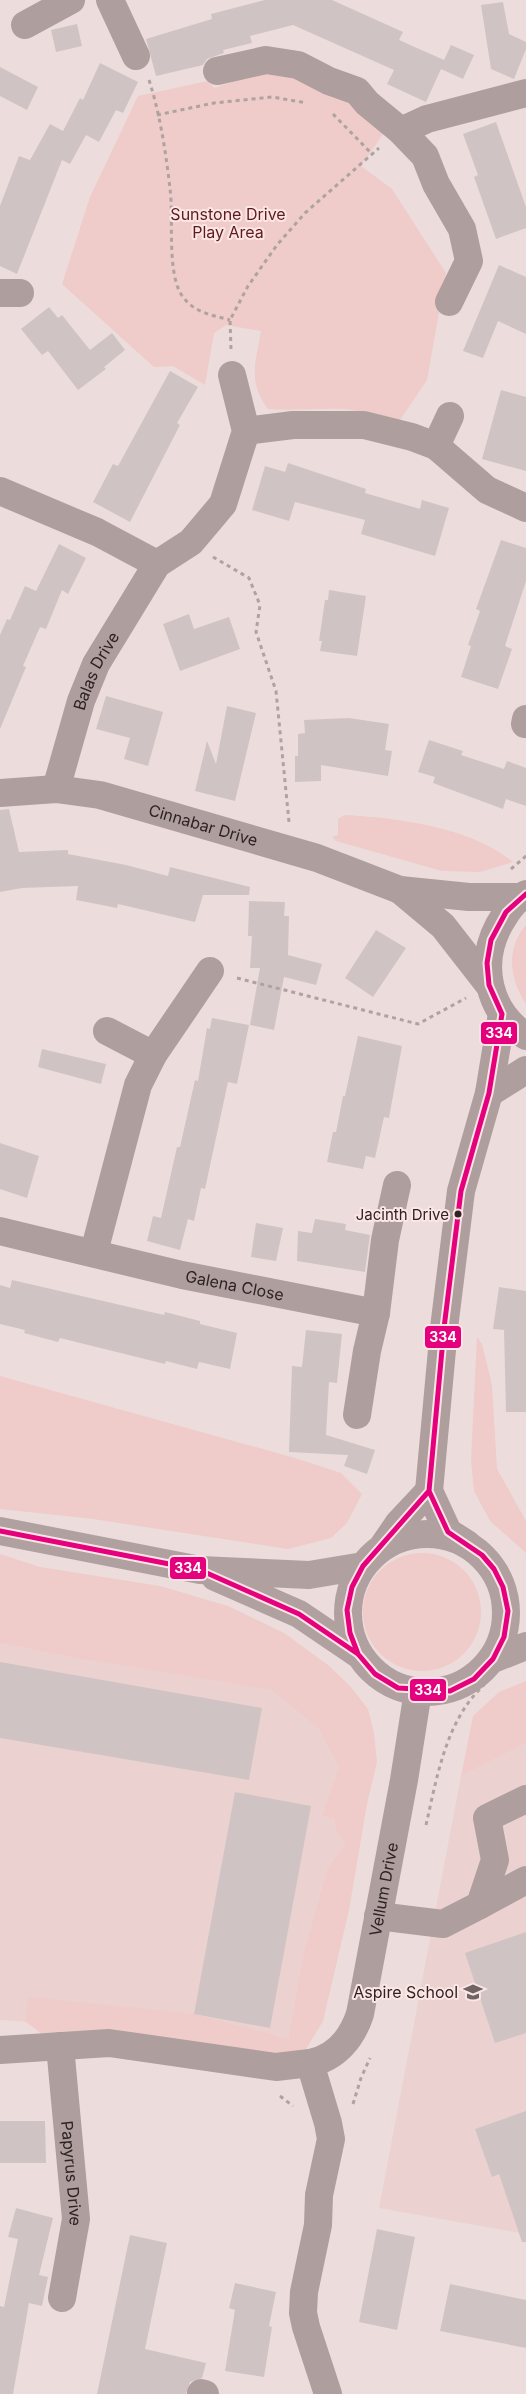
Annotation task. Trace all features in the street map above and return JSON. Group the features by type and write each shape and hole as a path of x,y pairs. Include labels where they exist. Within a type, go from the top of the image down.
{"main road":[{"path":"0,1532 200,1570 309,1575 363,1566"},
{"path":"358,1654 350,1633 347,1610 352,1587 363,1566 384,1545 417,1535 446,1534 467,1544 482,1555 494,1569 503,1586 508,1611 504,1637 491,1670"},
{"path":"200,1570 299,1614 358,1654 375,1674 398,1688 418,1691 450,1691 491,1670 526,1646"},
{"path":"503,1586 526,1602"}],"street":[{"path":"25,25 71,0"},
{"path":"110,0 136,56"},
{"path":"217,71 266,60 281,60 298,64 329,81 357,91 367,103 401,131 425,156 436,184 462,228 469,261 449,302"},
{"path":"401,131 427,119 526,93"},
{"path":"232,375 246,431 293,425 364,425 412,437 436,446 487,490 526,508"},
{"path":"436,446 450,416"},
{"name":"Balas Drive","path":"56,789 81,701 96,664 157,564 191,542 222,504 246,431"},
{"path":"0,491 97,532 157,564"},
{"name":"Cinnabar Drive","path":"0,793 56,789 100,795 317,858 400,890 469,897 523,896"},
{"name":"Cinnabar Drive","path":"400,890 443,926 489,985"},
{"path":"523,896 506,912 491,940 487,963 489,985 502,1014 516,1030 526,1036"},
{"path":"94,1252 138,1085 153,1055 210,971"},
{"path":"467,1544 448,1532 429,1492 444,1328 461,1190 489,1093 502,1014"},
{"path":"107,1030 153,1055"},
{"path":"489,1093 526,1070"},
{"path":"357,1415 367,1351 376,1313 385,1240 396,1185"},
{"name":"Galena Close","path":"0,1231 94,1252 182,1275 376,1313"},
{"path":"384,1545 399,1523 429,1492"},
{"name":"Vellum Drive","path":"0,2050 116,2044 248,2064 289,2067 325,2058 338,2050 351,2034 357,2022 418,1691"},
{"path":"480,1905 495,1860 487,1818 515,1804"},
{"path":"378,1916 443,1924 526,1880"},
{"name":"Papyrus Drive","path":"60,2046 76,2219 62,2298"},
{"path":"310,2063 325,2109 330,2131 330,2148 319,2195 318,2225 304,2292 303,2307 306,2326 328,2394"},
{"path":"200,2393 205,2394"}],"path":[{"path":"136,56 144,67 157,115 171,191 170,220 174,274 182,296 196,310 230,320"},
{"path":"157,115 214,103 272,97 316,105"},
{"path":"329,112 342,122 371,153"},
{"path":"232,375 230,320 248,286 277,245 305,213 371,153 401,131"},
{"path":"191,542 249,578 260,605 256,632 276,691 289,828"},
{"path":"210,971 418,1024 489,985"},
{"path":"425,1832 445,1748 470,1700 491,1670"},
{"path":"325,2109 353,2104 361,2078 373,2054"}],"shaded area":[{"path":"0,1643 75,1658 271,1690 318,1728 339,1767 322,1816 334,1819 336,1830 347,1843 327,1869 303,1956 288,2039 0,2020"},
{"name":"Aspire School","path":"526,1743 526,2234 379,2208 461,1776"}],"green space":[{"name":"Sunstone Drive Play Area","path":"275,70 361,102 362,112 383,134 361,166 392,189 446,273 427,380 396,426 370,415 350,410 268,409 261,399 255,380 255,362 261,331 226,325 214,333 205,385 173,366 154,367 62,284 90,197 138,96 208,81 214,88 230,83 250,73"},
{"path":"345,815 433,826 476,840 496,850 513,862 480,872 442,871 336,841 332,837 338,835 338,819"},
{"path":"526,925 526,1004 516,985 512,964 515,944 519,934"},
{"path":"477,1337 482,1344 492,1385 497,1469 526,1521 526,1553 490,1521 474,1491 471,1460"},
{"path":"0,1376 295,1458 341,1473 362,1494 347,1523 331,1538 288,1549 93,1519 0,1509"},
{"path":"422,1553 444,1558 455,1563 471,1579 476,1590 481,1612 476,1634 471,1645 455,1661 444,1666 422,1671 400,1666 389,1661 373,1645 368,1634 363,1612 368,1590 373,1579 389,1563 400,1558"},
{"path":"0,1554 40,1567 160,1586 228,1606 284,1633 328,1665 351,1687 368,1709 374,1733 377,1762 367,1804 349,1910 323,2021 306,2049 264,2058 42,2034 26,2022 28,1997 194,2014 288,2039 303,1956 327,1869 346,1843 336,1830 334,1819 322,1816 339,1767 318,1728 271,1690 75,1658 0,1643"},
{"path":"526,1681 526,1743 461,1776 473,1716 499,1692"}],"building":[{"path":"265,0 332,0 403,32 399,40 444,60 451,45 474,55 463,79 441,69 426,102 387,84 394,70 293,25 250,36 252,43 223,50 224,53 207,59 203,65 156,76 146,39 212,19 211,14"},
{"path":"503,2 509,34 526,42 526,49 514,79 491,69 481,5"},
{"path":"77,24 82,46 56,52 51,30"},
{"path":"100,63 138,82 123,113 116,110 99,142 86,135 70,164 62,160 17,274 0,266 0,206 19,156 30,160 50,124 63,131 80,98 83,100"},
{"path":"0,67 38,87 27,110 0,96"},
{"path":"496,122 526,207 526,228 496,239 474,177 478,175 463,134"},
{"path":"499,265 526,277 526,334 498,321 483,358 463,351"},
{"path":"49,307 58,318 62,315 90,350 112,333 125,350 104,367 106,369 78,390 48,351 42,355 21,329"},
{"path":"170,371 198,387 177,423 180,425 130,522 93,502 113,464 118,466"},
{"path":"501,390 526,397 526,471 482,459"},
{"path":"288,463 366,489 365,493 420,509 422,500 449,508 435,556 361,534 365,520 295,502 289,521 252,510 265,466 285,472"},
{"path":"501,540 526,548 526,581 505,646 512,649 498,689 461,677 471,646 468,645 480,611 476,609"},
{"path":"59,544 86,558 68,594 62,590 46,629 40,627 23,666 26,667 0,729 0,635 7,619 10,620 25,586 36,591"},
{"path":"329,590 366,596 357,656 320,651 322,641 319,641 325,600 328,600"},
{"path":"189,614 194,629 229,617 240,649 180,671 163,624"},
{"path":"106,696 163,712 148,766 124,759 130,738 96,729"},
{"path":"227,706 256,713 235,801 195,791 207,741 216,764"},
{"path":"349,718 389,724 385,750 392,751 388,776 321,765 321,781 295,782 295,756 298,756 298,734 305,733 304,720"},
{"path":"429,740 463,751 461,755 504,769 507,761 526,768 526,806 506,799 503,809 433,783 435,777 418,772"},
{"path":"9,809 19,852 68,850 68,854 126,865 168,876 170,867 250,887 249,895 203,895 195,922 118,904 117,908 76,900 78,886 22,888 0,892 0,810"},
{"path":"249,901 285,902 284,916 289,916 288,955 322,964 316,985 284,977 274,1030 250,1025 260,968 250,968 252,936 248,936"},
{"path":"376,930 406,948 373,997 345,978"},
{"path":"212,1018 249,1025 237,1084 228,1082 205,1189 201,1188 194,1221 188,1219 180,1250 147,1241 153,1216 161,1218 195,1080 198,1081 207,1028 210,1029"},
{"path":"358,1036 402,1046 389,1118 384,1117 375,1158 366,1156 363,1169 327,1162 333,1132 336,1132 343,1096 345,1096"},
{"path":"42,1049 106,1064 101,1084 38,1067"},
{"path":"0,1143 39,1156 27,1198 0,1189"},
{"path":"315,1219 346,1224 345,1230 370,1235 365,1272 297,1261 298,1231 312,1233"},
{"path":"256,1223 283,1228 276,1261 251,1257"},
{"path":"12,1280 164,1315 165,1312 200,1321 200,1324 237,1333 230,1369 199,1362 197,1369 166,1361 165,1364 60,1338 58,1342 24,1333 25,1330 0,1324 0,1285 10,1288"},
{"path":"499,1287 526,1291 526,1412 506,1412 504,1330 493,1329"},
{"path":"306,1330 342,1334 337,1383 329,1382 326,1435 375,1450 367,1474 344,1466 348,1455 289,1452 292,1366 302,1367"},
{"path":"0,1662 262,1708 249,1780 0,1738"},
{"path":"235,1792 311,1806 270,2028 194,2014"},
{"path":"526,1932 526,2033 495,2043 465,1953"},
{"path":"526,2111 526,2242 522,2242 499,2174 492,2177 475,2129"},
{"path":"0,2121 45,2121 46,2163 0,2163"},
{"path":"16,2208 53,2218 39,2275 48,2277 42,2306 29,2303 13,2394 0,2394 0,2306 4,2307 18,2239 8,2237"},
{"path":"377,2229 415,2237 397,2330 359,2322"},
{"path":"130,2235 167,2243 145,2349 206,2363 202,2378 190,2382 186,2394 97,2394"},
{"path":"235,2283 276,2292 269,2326 272,2327 264,2377 225,2371 235,2310 229,2308"},
{"path":"450,2284 526,2300 526,2348 440,2331"}],"transit line":[{"name":"334","path":"429,1491 444,1328 461,1191 489,1093 502,1014 489,985 487,963 491,940 506,912 526,894"},
{"name":"334","path":"429,1491 448,1532 482,1555 494,1569 503,1587 508,1611 504,1637 493,1659 474,1679 450,1691 398,1688 375,1674 358,1654 350,1633 347,1610 352,1587 363,1566 429,1491"},
{"name":"334","path":"0,1531 200,1570 299,1614 358,1654"}],"place":[{"name":"Jacinth Drive","path":"458,1214"},
{"name":"Aspire School","path":"473,1992"}]}
